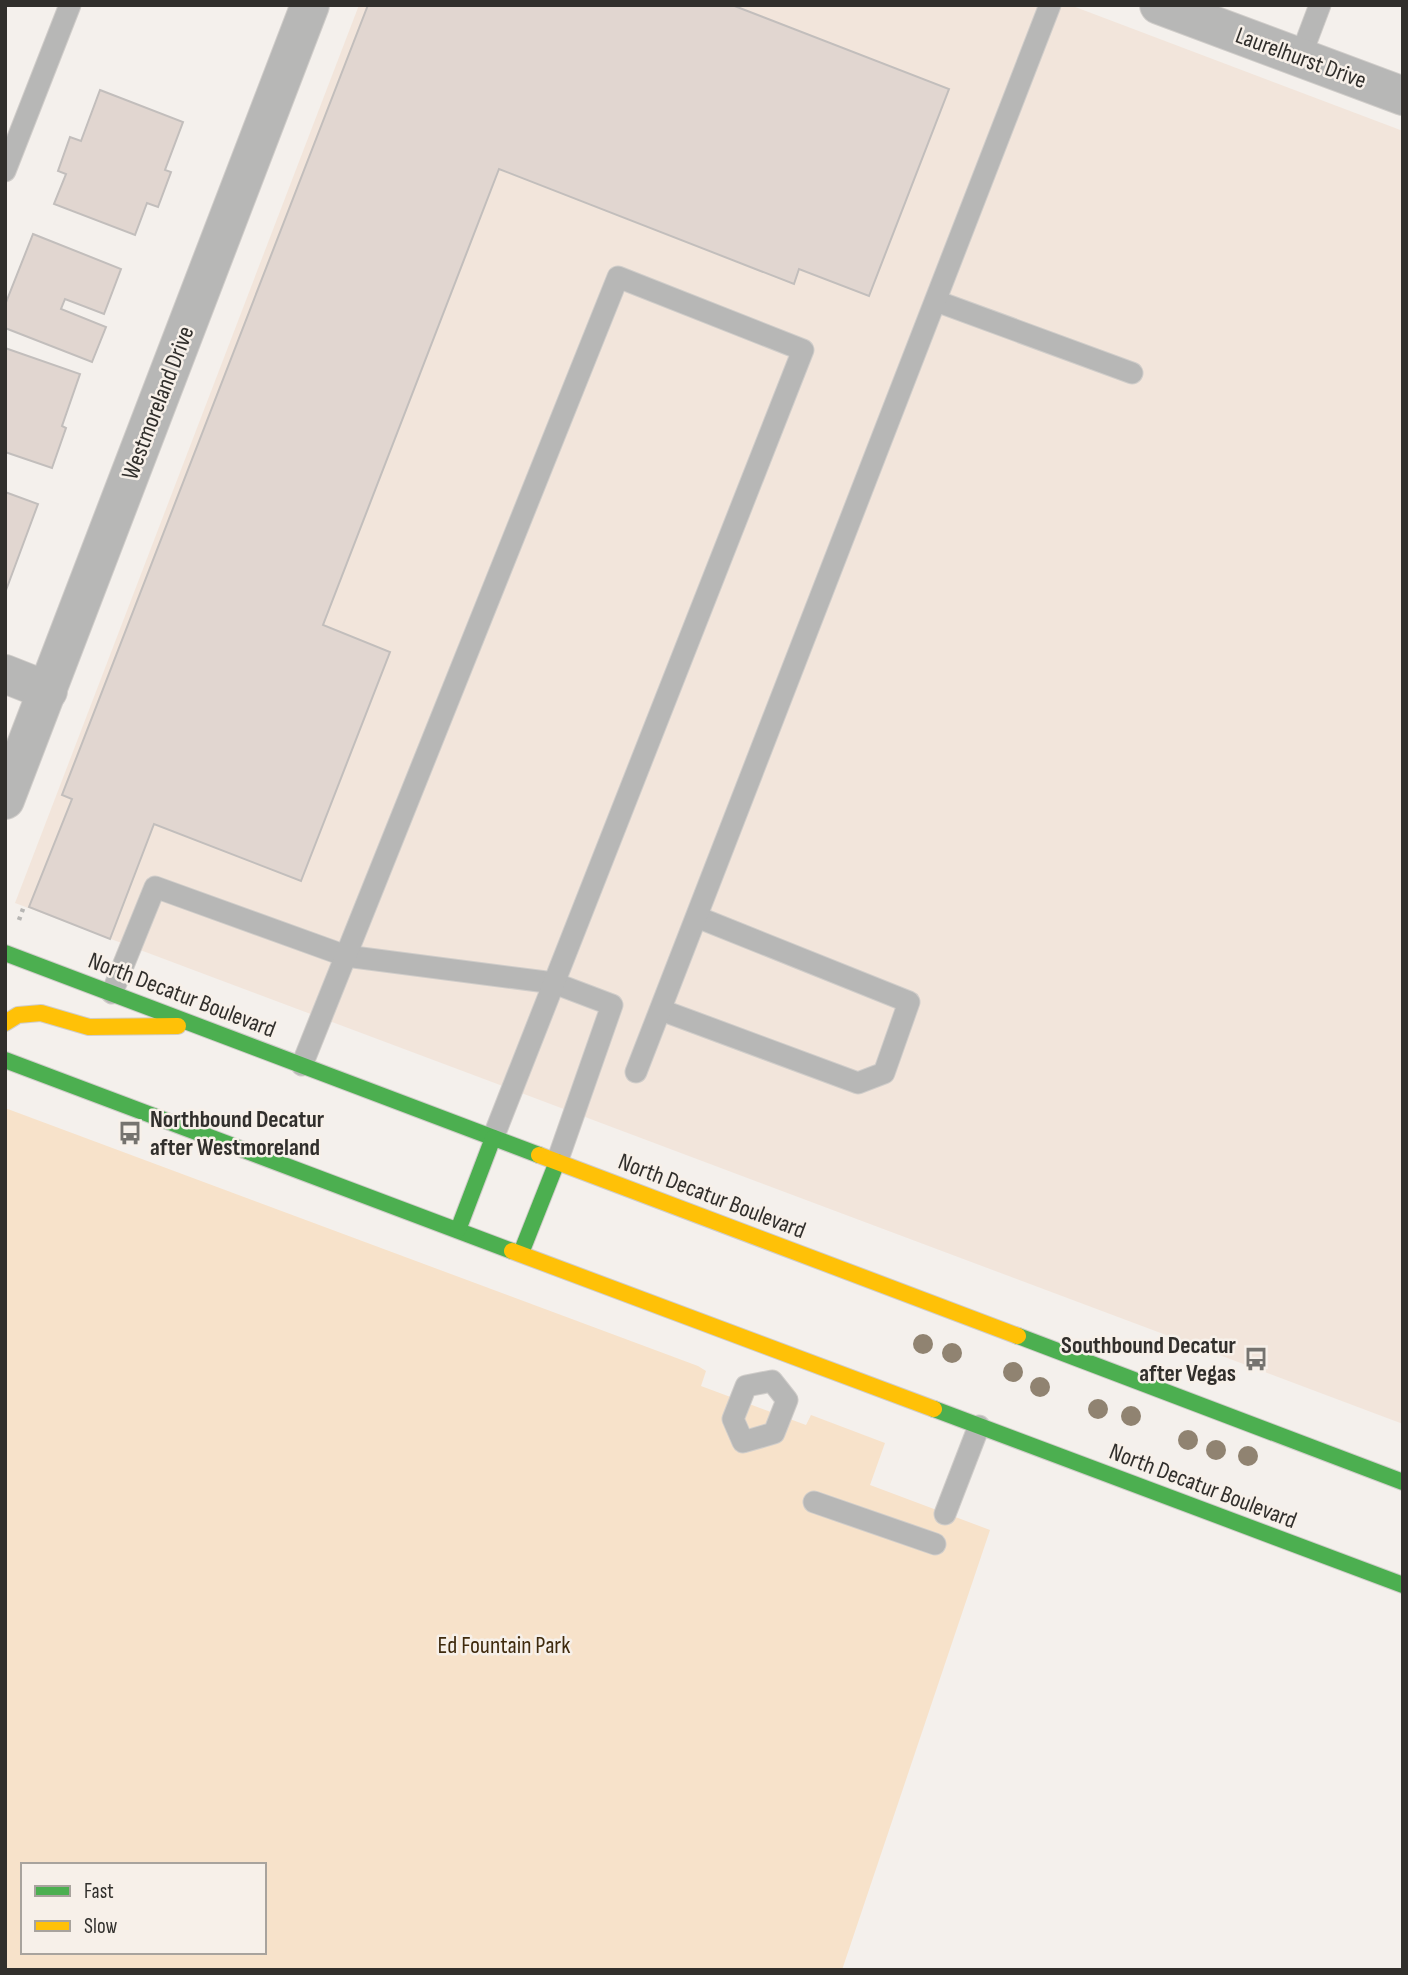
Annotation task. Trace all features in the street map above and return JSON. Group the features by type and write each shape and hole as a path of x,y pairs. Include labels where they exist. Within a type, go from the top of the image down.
{"main road":[{"name":"North Decatur Boulevard","path":"5,953 1403,1482"},
{"path":"5,1023 18,1014 41,1013 89,1027 198,1026"},
{"name":"North Decatur Boulevard","path":"5,1060 1403,1585"},
{"path":"458,1230 493,1138"},
{"path":"521,1254 557,1162"}],"street":[{"name":"Westmoreland Drive","path":"9,778 48,691 310,5"},
{"name":"Laurelhurst Drive","path":"1159,5 1403,96"},
{"path":"5,674 48,691"}],"lane":[{"path":"5,171 70,5"},
{"path":"636,1072 1050,5"},
{"path":"1300,58 1320,5"},
{"path":"302,1065 618,277 803,350 493,1138"},
{"path":"936,301 1132,373"},
{"path":"113,993 155,887 346,956 554,983 612,1005 557,1162"},
{"path":"661,1010 858,1083 884,1073 909,1002 697,917"},
{"path":"772,1381 783,1352"},
{"path":"946,1514 979,1426"},
{"path":"814,1502 935,1544"}],"shaded area":[{"path":"359,5 1070,5 1403,131 1403,1424 15,903"}],"green space":[{"name":"Ed Fountain Park","path":"5,1108 698,1366 706,1371 701,1386 806,1425 811,1415 885,1443 870,1485 990,1530 842,1970 5,1970"}],"building":[{"path":"368,5 732,5 949,89 869,296 799,269 794,284 499,169 323,625 390,652 301,881 154,824 110,939 29,907 72,799 62,795"},
{"path":"100,90 183,122 165,170 171,172 158,207 147,203 135,235 54,204 66,174 58,171 70,137 81,141"},
{"path":"33,234 121,269 104,314 65,299 61,309 106,327 92,362 5,328 5,305"},
{"path":"5,348 80,374 62,426 66,428 52,468 5,452"},
{"path":"5,492 38,504 5,593"}],"traffic: fast":[{"path":"5,953 539,1155"},
{"path":"5,1060 512,1251"},
{"path":"458,1230 493,1138"},
{"path":"521,1253 557,1162"},
{"path":"1018,1336 1403,1482"},
{"path":"934,1409 1403,1585"}],"traffic: slow":[{"path":"5,1023 18,1015 41,1013 89,1027 178,1026"},
{"path":"539,1155 1018,1336"},
{"path":"512,1251 934,1409"}],"place":[{"name":"Northbound Decatur after Westmoreland","path":"130,1133"},
{"name":"Southbound Decatur after Vegas","path":"1256,1359"}]}
